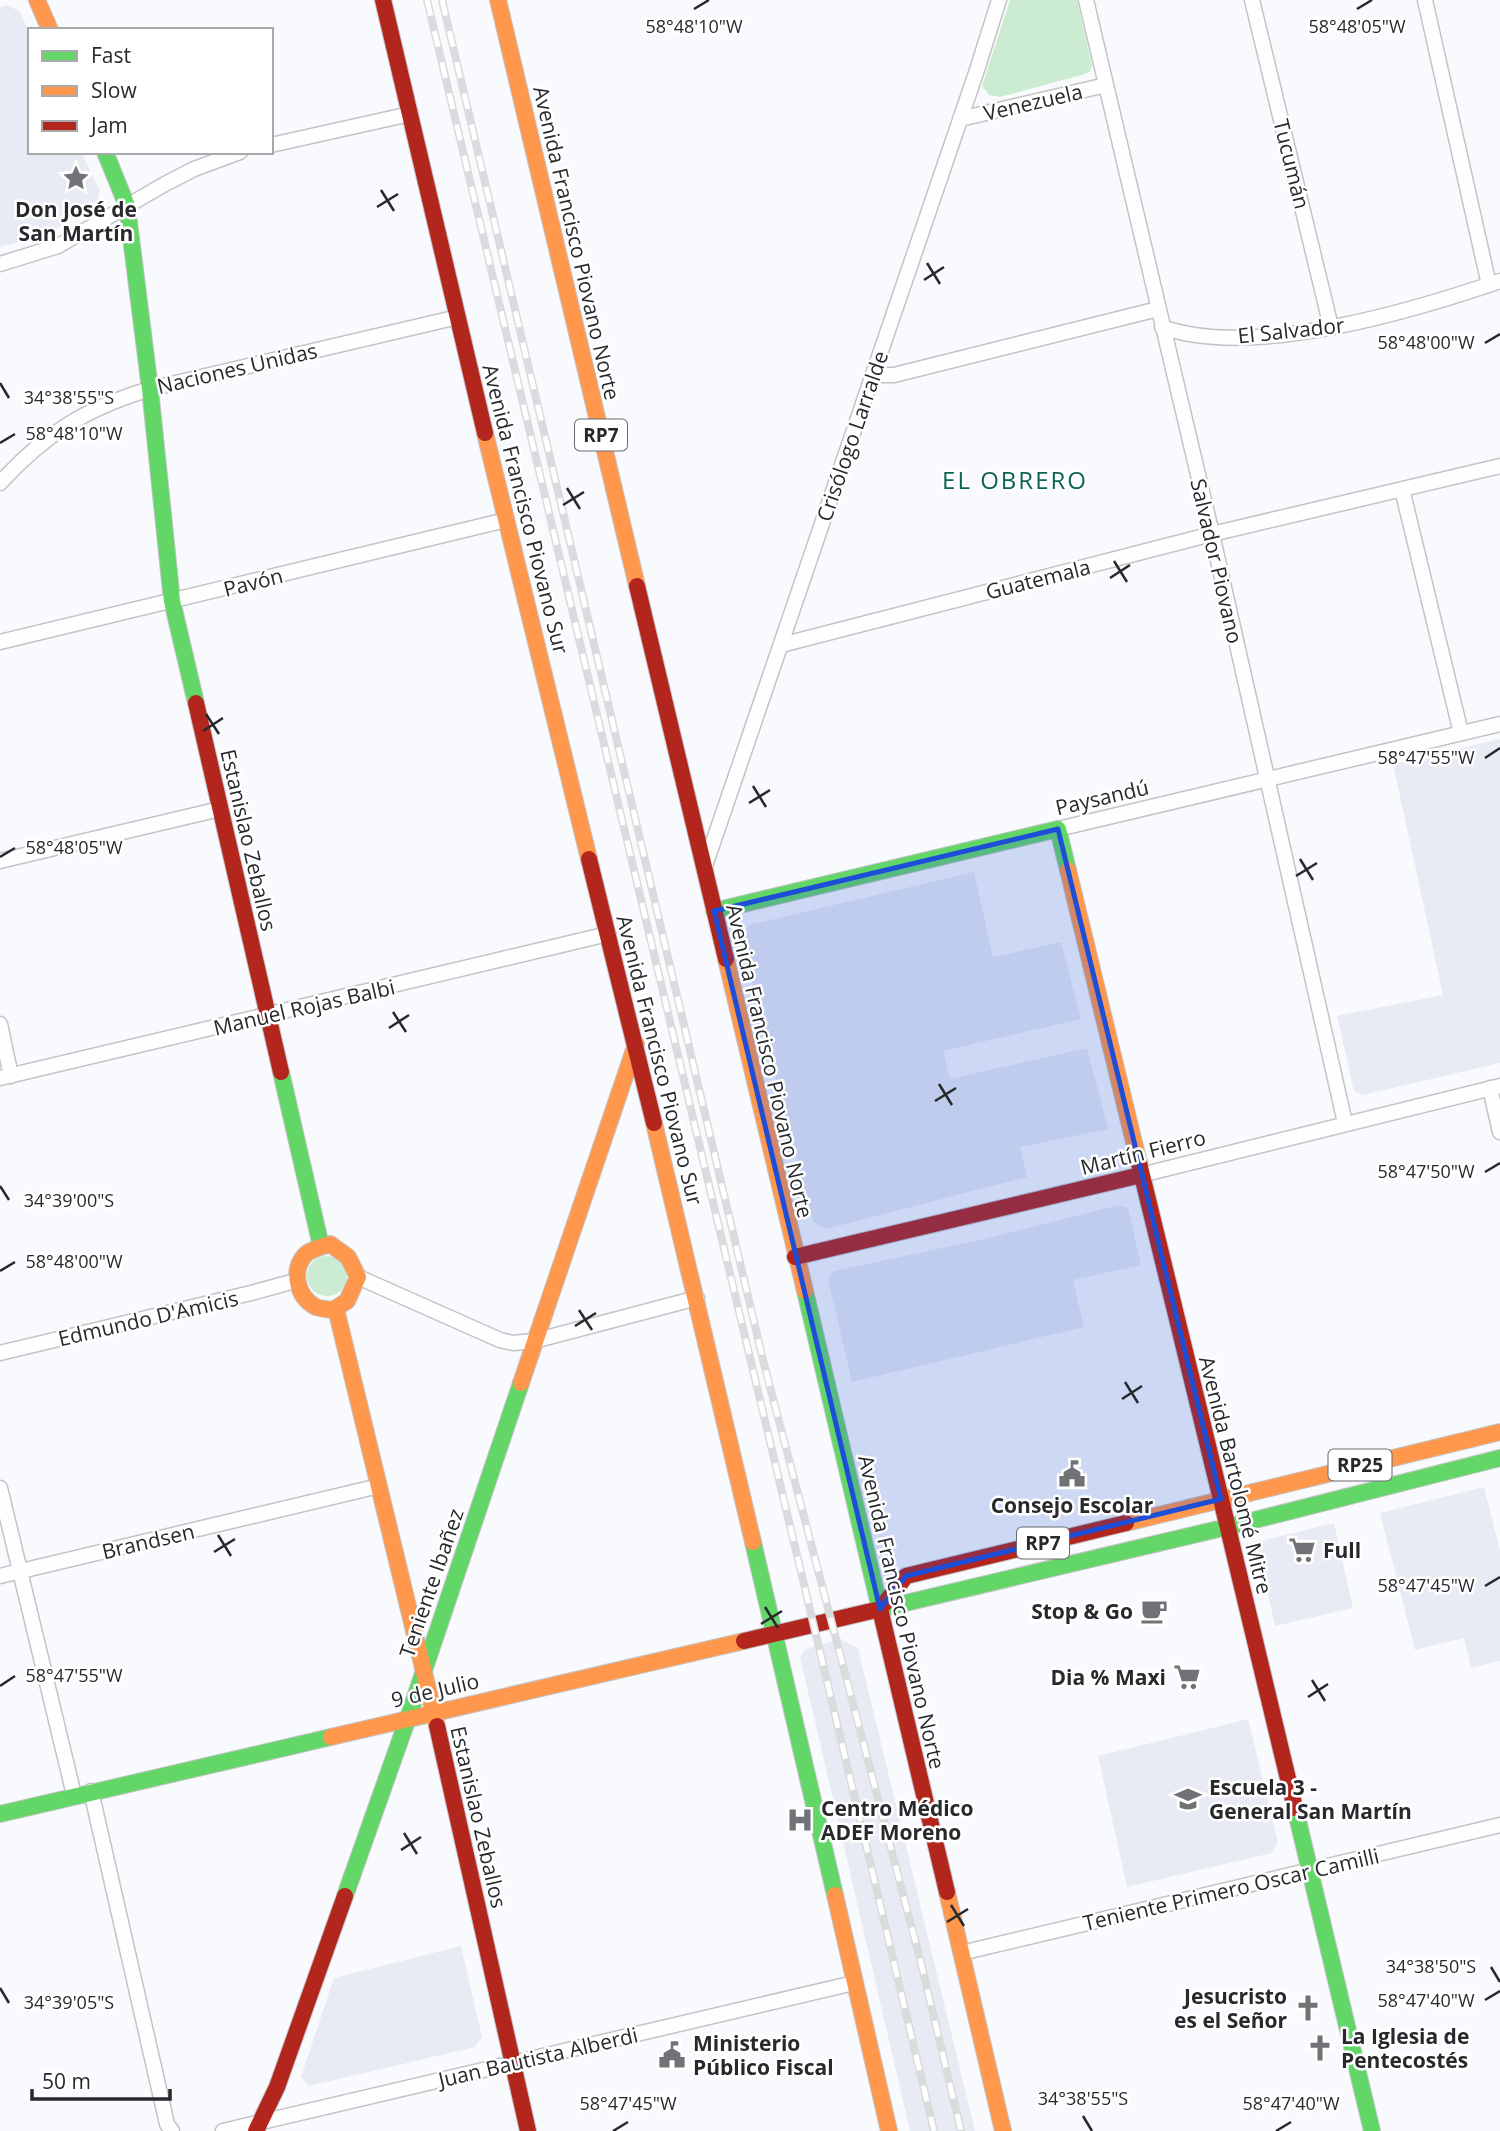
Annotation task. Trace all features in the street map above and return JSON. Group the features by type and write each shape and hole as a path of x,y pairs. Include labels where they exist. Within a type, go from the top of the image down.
{"street":[{"path":"37,0 49,28"},
{"name":"Avenida Francisco Piovano Sur","path":"383,0 506,520 697,1298 889,2131"},
{"name":"Avenida Francisco Piovano Norte","path":"498,0 1003,2131"},
{"name":"Crisólogo Larralde","path":"704,870 999,0"},
{"name":"Salvador Piovano","path":"1086,0 1212,534 1345,1123"},
{"name":"Tucumán","path":"1252,0 1331,327"},
{"path":"1424,0 1495,283"},
{"name":"Venezuela","path":"960,119 1106,85"},
{"path":"273,145 410,114"},
{"name":"Estanislao Zeballos","path":"107,154 127,206 172,601 321,1246"},
{"path":"0,264 58,246 194,169 235,154"},
{"name":"El Salvador","path":"1162,327 1179,333 1240,337 1331,327 1409,309 1495,283"},
{"path":"873,375 894,375 1158,309"},
{"name":"Naciones Unidas","path":"0,483 27,454 59,429 118,399 149,389 458,317"},
{"name":"Guatemala","path":"781,645 1212,534 1500,466"},
{"path":"1402,489 1461,733"},
{"name":"Pavón","path":"0,642 506,520"},
{"name":"Paysandú","path":"714,911 1500,724"},
{"path":"0,861 220,809"},
{"name":"Avenida Bartolomé Mitre","path":"1058,829 1372,2131"},
{"name":"Manuel Rojas Balbi","path":"6,1077 608,934"},
{"path":"0,1024 6,1077"},
{"name":"Teniente Ibañez","path":"258,2127 276,2087 408,1718 636,1044"},
{"path":"1495,1087 1500,1132"},
{"name":"Martín Fierro","path":"795,1257 1495,1087"},
{"path":"330,1244 342,1249 350,1258 358,1277 350,1301 336,1309 321,1309 310,1305 295,1280 299,1262 306,1252 330,1244"},
{"path":"358,1277 500,1340 513,1343 534,1341 697,1298"},
{"name":"Edmundo D'Amicis","path":"0,1353 295,1280"},
{"name":"Estanislao Zeballos","path":"336,1309 424,1672 528,2131"},
{"name":"RP25","path":"1221,1499 1500,1432"},
{"name":"RP25","path":"1227,1527 1500,1458"},
{"name":"Brandsen","path":"0,1576 379,1486"},
{"path":"0,1489 74,1795"},
{"name":"RP7","path":"880,1609 906,1576 1221,1499"},
{"name":"RP7","path":"880,1609 1227,1527"},
{"name":"9 de Julio","path":"0,1814 880,1609"},
{"path":"91,1791 167,2124 173,2131"},
{"name":"Teniente Primero Oscar Camilli","path":"961,1952 1500,1825"},
{"name":"Juan Bautista Alberdi","path":"223,2131 258,2127 513,2063 854,1983"}],"highlighted area":[{"path":"1058,829 1221,1499 906,1576 880,1609 714,911"}],"shaded area":[{"path":"8,5 20,12 28,30 28,154 82,154 100,191 97,201 49,234 0,247 0,7"},
{"path":"1500,739 1500,1063 1363,1095 1354,1091 1337,1016 1443,995 1393,764"},
{"path":"974,872 993,957 1061,942 1081,1019 943,1051 950,1079 1087,1048 1108,1129 1020,1147 1027,1177 826,1229 813,1222 741,941 749,925"},
{"path":"1119,1205 1128,1208 1141,1265 1073,1280 1084,1327 852,1382 828,1279 834,1271 980,1240"},
{"path":"1484,1487 1500,1551 1500,1661 1471,1668 1464,1638 1415,1650 1380,1513"},
{"path":"1334,1523 1353,1608 1275,1626 1258,1547 1264,1540"},
{"path":"841,1639 858,1648 975,2131 910,2131 800,1657 805,1649"},
{"name":"Escuela 3 - General San Martín","path":"1248,1719 1278,1842 1272,1853 1127,1887 1098,1756"},
{"path":"461,1946 482,2037 475,2047 309,2086 301,2077 334,1978"}],"green space":[{"path":"1010,0 1077,0 1092,65 1090,71 1000,97 989,95 982,86"},
{"path":"327,1256 335,1257 341,1262 346,1268 346,1284 341,1290 335,1295 327,1296 319,1295 313,1290 308,1284 307,1276 308,1268 313,1262 319,1257"}],"railway":[{"path":"427,0 934,2131"},
{"path":"442,0 764,1364 921,1963 961,2131"}],"traffic: fast":[{"path":"106,154 127,206 150,389 172,601 196,703"},
{"path":"714,911 1058,829 1068,870"},
{"path":"281,1072 321,1246"},
{"path":"805,1291 880,1609"},
{"path":"345,1896 521,1383"},
{"path":"880,1609 1227,1527 1500,1458"},
{"path":"753,1542 835,1895"},
{"path":"0,1814 331,1737"},
{"path":"1295,1808 1372,2131"}],"traffic: slow":[{"path":"37,0 49,28"},
{"path":"498,0 637,586"},
{"path":"485,433 589,859"},
{"path":"1068,870 1139,1163"},
{"path":"726,959 805,1291"},
{"path":"521,1383 636,1044"},
{"path":"654,1123 753,1542"},
{"path":"330,1244 348,1257 358,1277 347,1301 333,1310 318,1308 309,1303 300,1290 297,1276 305,1255 330,1244"},
{"path":"336,1309 437,1726"},
{"path":"1126,1523 1500,1432"},
{"path":"331,1737 744,1641"},
{"path":"947,1892 1003,2131"},
{"path":"835,1895 889,2131"}],"traffic: jam":[{"path":"383,0 485,433"},
{"path":"637,586 726,959"},
{"path":"196,703 281,1072"},
{"path":"589,859 654,1123"},
{"path":"1139,1163 1221,1499"},
{"path":"795,1257 1141,1175"},
{"path":"1221,1499 1295,1808"},
{"path":"880,1609 906,1576 1126,1523"},
{"path":"744,1641 880,1609 947,1892"},
{"path":"437,1726 528,2131"},
{"path":"256,2131 277,2087 345,1896"}],"place":[{"name":"Don José de San Martín","path":"76,178"},
{"name":"Consejo Escolar","path":"1072,1474"},
{"name":"Full","path":"1302,1550"},
{"name":"Stop & Go","path":"1154,1611"},
{"name":"Dia % Maxi","path":"1187,1677"},
{"name":"Escuela 3 - General San Martín","path":"1188,1799"},
{"name":"Centro Médico ADEF Moreno","path":"800,1820"},
{"name":"Jesucristo es el Señor","path":"1308,2008"},
{"name":"La Iglesia de Pentecostés","path":"1320,2048"},
{"name":"Ministerio Público Fiscal","path":"672,2055"}],"district":[{"name":"EL OBRERO","path":"1015,479"}]}
